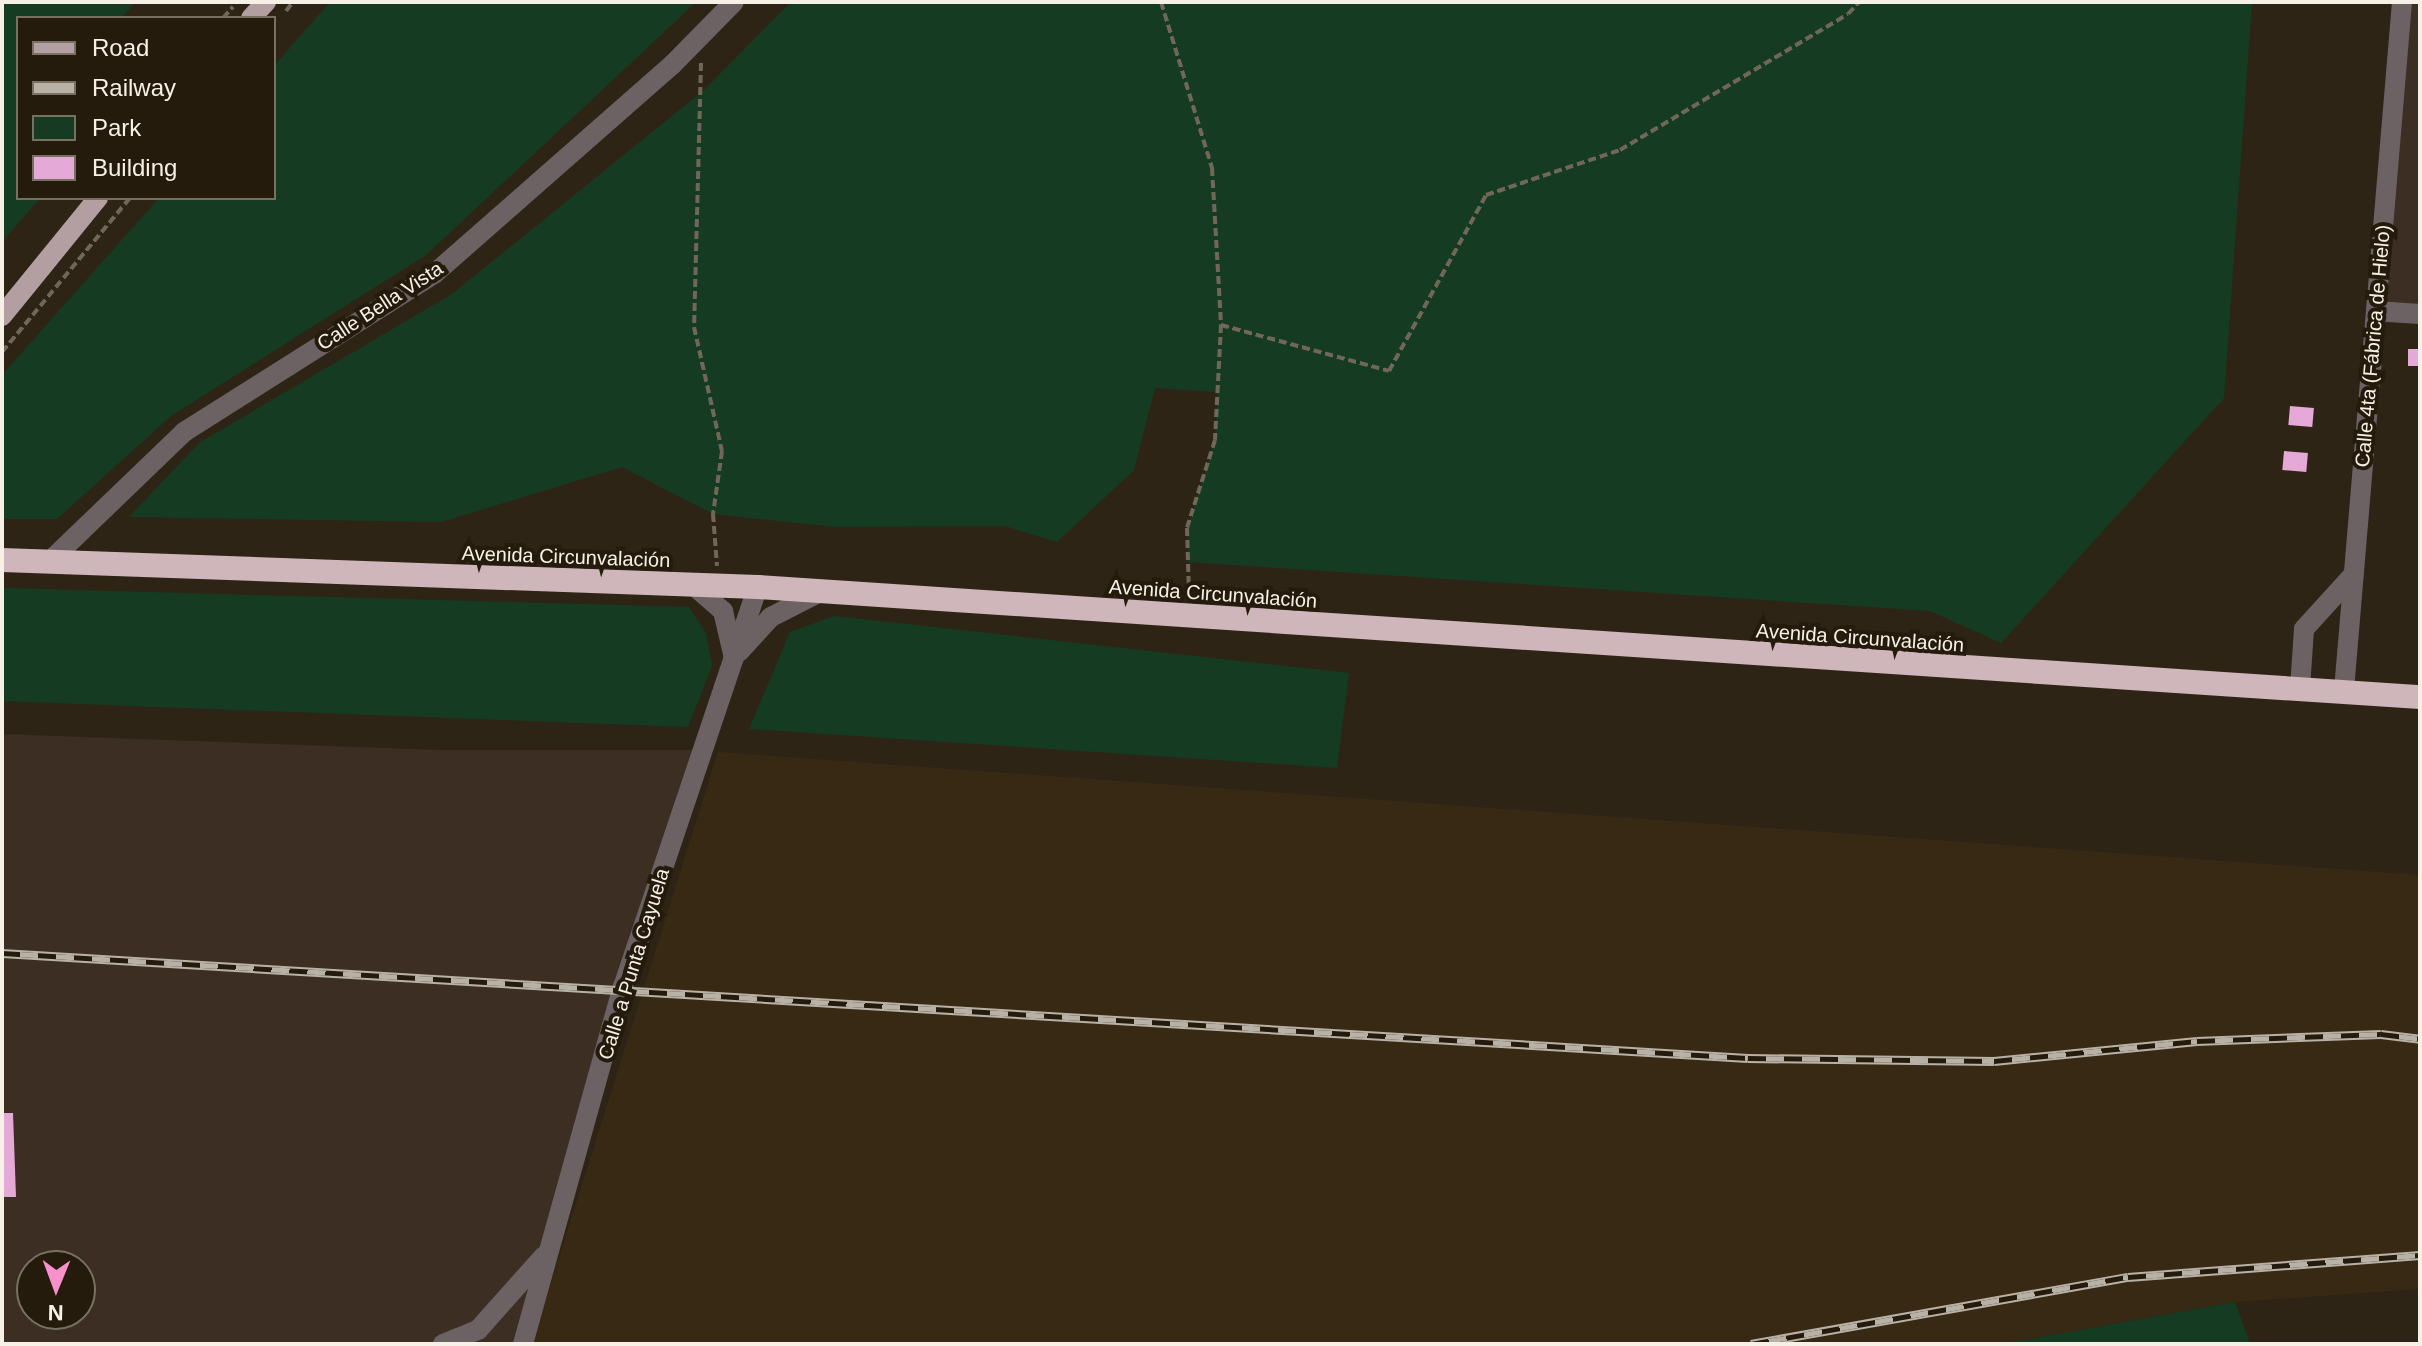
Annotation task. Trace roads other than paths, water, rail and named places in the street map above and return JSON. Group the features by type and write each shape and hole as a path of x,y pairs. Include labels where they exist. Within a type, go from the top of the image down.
{"highway":[{"name":"Avenida Circunvalación","path":"2,560 758,587 2420,697"}],"main road":[{"path":"2,316 96,200"}],"street":[{"name":"Calle Bella Vista","path":"49,562 184,432 434,274 699,37 734,2"},
{"name":"Calle 4ta (Fábrica de Hielo)","path":"2344,690 2376,311 2407,12"},
{"path":"2376,311 2420,314"},
{"path":"2300,688 2304,629 2354,574"},
{"path":"693,585 723,611 734,658"},
{"name":"Calle a Punta Cayuela","path":"523,1344 623,987 758,587"},
{"path":"734,658 771,617 820,592"},
{"path":"443,1344 478,1330 550,1250"}],"railway":[{"path":"2,953 1748,1058 1994,1061 2197,1041 2381,1034 2420,1039"},
{"path":"1751,1344 2128,1277 2420,1255"}]}
